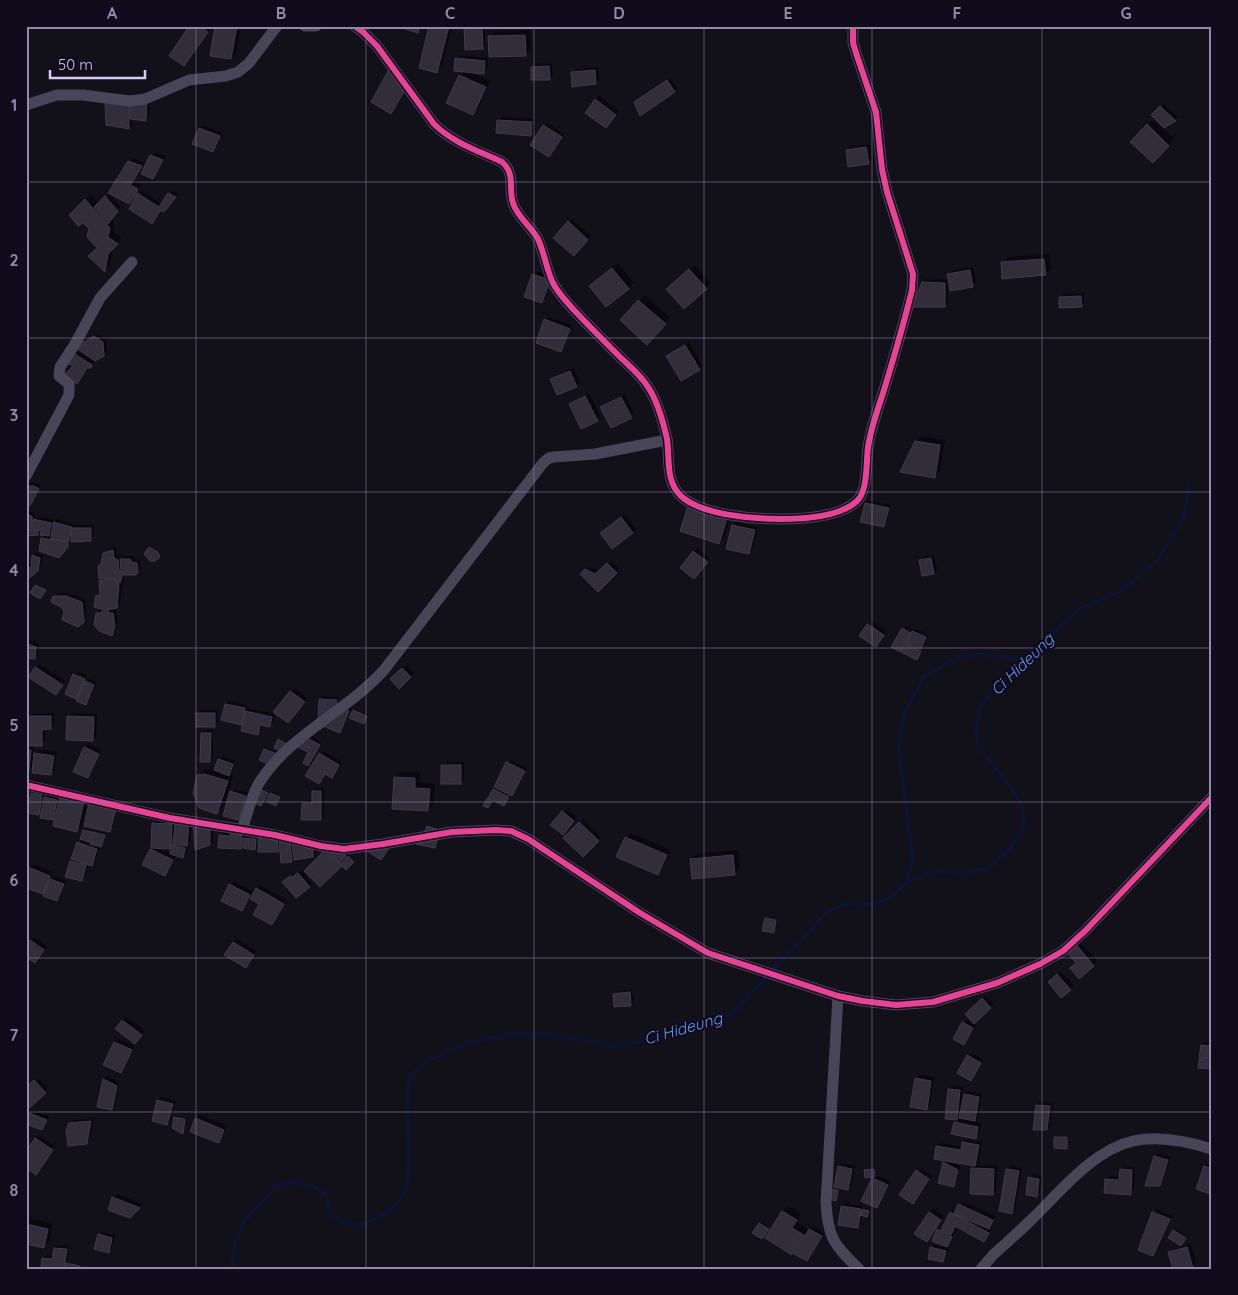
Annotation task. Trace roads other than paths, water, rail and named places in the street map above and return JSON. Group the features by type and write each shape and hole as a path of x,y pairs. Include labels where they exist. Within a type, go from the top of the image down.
{"street":[{"path":"26,105 57,95 83,95 130,101 145,99 189,80 226,76 238,72 249,63 277,26"},
{"path":"305,26 316,26"},
{"path":"355,26 377,46 434,124 442,132 502,162 508,167 511,172 513,204 536,237 552,282 558,293 649,387 660,410 667,440 670,475 673,486 679,495 690,503 709,510 754,519 819,517 842,510 856,502 860,497 864,486 874,417 884,390 908,305 913,274 887,192 882,169 876,112 853,43 853,26"},
{"path":"26,476 70,396 69,384 59,376 60,367 100,298 132,262"},
{"path":"242,830 259,784 276,761 293,743 362,692 384,670 543,463 549,458 554,457 595,454 667,440"},
{"path":"26,785 170,818 344,849 452,832 511,831 528,839 632,908 708,953 838,996 896,1005 933,1002 997,983 1040,964 1063,951 1086,930 1212,796"},
{"path":"838,996 826,1203 827,1218 831,1237 859,1269"},
{"path":"981,1269 1090,1163 1115,1147 1133,1140 1159,1138 1194,1143 1212,1150"}],"waterway":[{"name":"Ci Hideung","path":"232,1269 235,1242 246,1219 278,1186 293,1182 313,1186 326,1195 329,1209 338,1221 352,1225 366,1223 398,1203 406,1189 409,1163 407,1096 410,1076 426,1062 466,1043 509,1035 547,1035 619,1046 652,1039 733,1013 828,911 848,903 869,905 890,898 905,884 920,876 936,871 967,872 989,868 1009,850 1024,826 1022,805 1006,780 979,748 976,731 980,707 992,691 1013,677 1028,656 1080,608 1122,591 1157,561 1184,518 1189,486"},
{"path":"905,883 913,862 898,743 905,712 924,677 958,657 980,654 1016,659 1028,656"}]}
